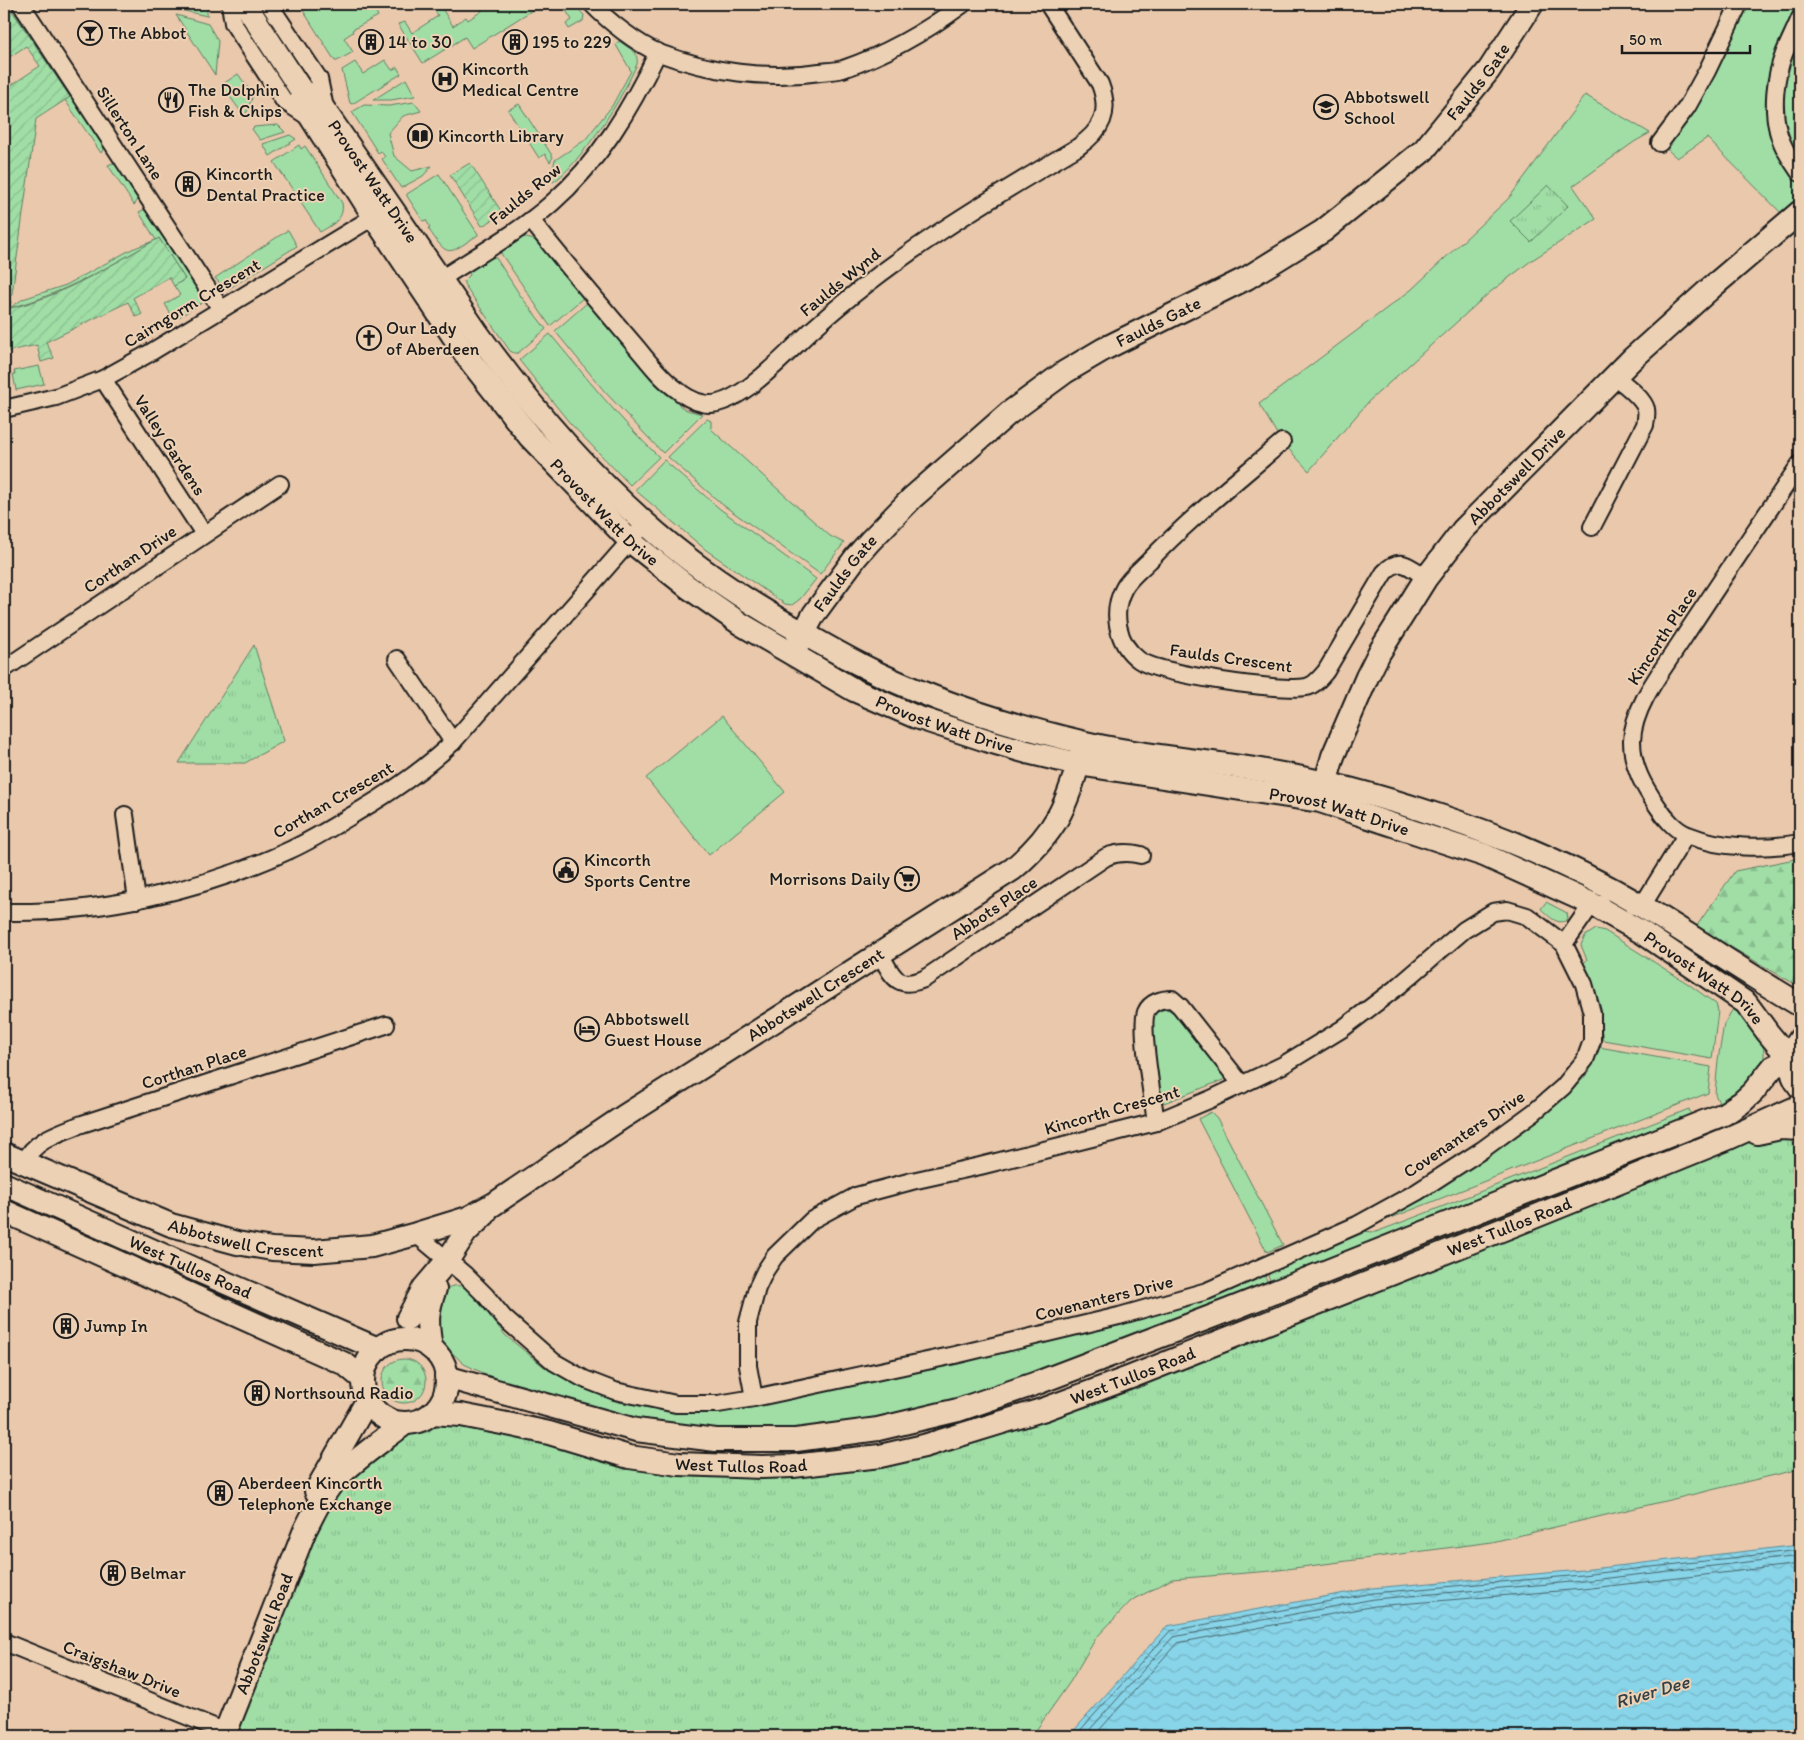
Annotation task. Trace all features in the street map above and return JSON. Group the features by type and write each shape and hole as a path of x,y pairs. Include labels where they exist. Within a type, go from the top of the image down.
{"street":[{"name":"Sillerton Lane","path":"21,4 221,309"},
{"path":"230,4 233,23 284,101 319,115 319,79 269,4"},
{"name":"Provost Watt Drive","path":"245,4 302,90 316,98 319,115 432,285 570,448 645,524 678,551 735,592 863,666 920,692 966,709 1084,743 1145,755 1267,771 1484,855 1592,904 1643,934 1746,1003 1773,1039 1794,1051"},
{"path":"592,4 624,31 658,52 703,66 732,72 797,76 842,69 887,50 945,18 964,4"},
{"name":"Faulds Wynd","path":"531,220 590,294 675,389 704,404 716,405 734,398 750,387 814,328 885,269 988,200 1078,147 1097,131 1104,113 1103,93 1100,84 1048,4"},
{"name":"Faulds Gate","path":"792,653 814,614 870,541 925,487 1009,412 1073,368 1104,350 1247,278 1323,231 1424,150 1489,70 1532,4"},
{"path":"1660,143 1687,107 1707,71 1739,4"},
{"path":"1800,18 1783,55 1776,82 1778,131 1786,151 1800,173"},
{"name":"Faulds Row","path":"432,285 531,220 570,186 604,145 634,100 658,52"},
{"name":"Cairngorm Crescent","path":"4,410 56,397 103,379 148,354 382,211"},
{"name":"Abbotswell Drive","path":"1323,792 1333,756 1379,653 1426,578 1463,530 1615,376 1705,294 1800,212"},
{"name":"Provost Watt Drive","path":"432,285 472,364 530,437 630,541 688,587 741,624 854,690 916,717 1027,752 1078,764 1323,792 1439,816 1498,836 1599,883 1642,906 1800,1005"},
{"path":"1592,527 1645,426 1646,408 1615,376"},
{"name":"Valley Gardens","path":"103,379 204,534"},
{"name":"Faulds Crescent","path":"1282,442 1167,542 1124,587 1118,603 1118,618 1120,634 1126,649 1140,661 1155,668 1229,682 1304,688 1314,683 1326,671 1390,566 1398,563 1406,564 1426,578"},
{"name":"Kincorth Place","path":"1686,835 1664,816 1642,785 1632,741 1636,718 1644,700 1690,628 1800,464"},
{"name":"Corthan Drive","path":"4,669 280,484"},
{"name":"Corthan Crescent","path":"4,912 59,910 137,900 202,884 290,850 381,798 428,766 453,742 645,524"},
{"path":"397,659 453,742"},
{"name":"Abbotswell Crescent","path":"4,1154 171,1225 238,1243 272,1249 314,1251 372,1246 468,1218 494,1204 639,1107 1013,869 1043,840 1060,815 1070,791 1084,743"},
{"path":"125,815 137,900"},
{"path":"1564,944 1592,904 1642,906 1686,835 1713,842 1757,848 1800,843"},
{"name":"Abbots Place","path":"880,954 896,980 901,983 913,983 924,979 1106,857 1124,852 1141,855"},
{"name":"Kincorth Crescent","path":"754,1398 748,1366 748,1322 757,1288 775,1256 812,1220 856,1196 912,1180 980,1166 1156,1122 1190,1109 1283,1065 1342,1029 1400,985 1464,930 1493,912 1507,910 1527,916 1564,944"},
{"name":"Covenanters Drive","path":"416,1234 486,1296 504,1318 528,1341 554,1362 584,1378 615,1391 676,1404 718,1404 754,1398 1118,1316 1207,1291 1357,1225 1417,1192 1482,1150 1534,1112 1564,1087 1585,1060 1592,1041 1592,1013 1584,984 1564,944"},
{"path":"1156,1122 1145,1034 1146,1013 1152,1004 1163,999 1172,999 1180,1006 1242,1085"},
{"name":"Corthan Place","path":"24,1163 27,1156 40,1144 82,1124 386,1025"},
{"path":"1794,1051 1792,1070 1796,1083 1800,1088"},
{"name":"West Tullos Road","path":"446,1377 636,1430 716,1440 796,1440 878,1429 958,1410 1038,1383 1229,1310 1724,1114 1741,1103 1753,1092 1773,1067 1794,1051"},
{"name":"West Tullos Road","path":"432,1413 461,1415 503,1423 549,1433 628,1457 679,1464 762,1467 792,1466 880,1456 924,1446 1045,1410 1524,1221 1729,1138 1800,1106"},
{"path":"1729,1138 1781,1128 1800,1129"},
{"name":"West Tullos Road","path":"4,1184 378,1349"},
{"name":"Abbotswell Crescent","path":"408,1318 424,1288 447,1261 466,1232 494,1204"},
{"name":"West Tullos Road","path":"4,1211 345,1364 365,1390"},
{"name":"Abbotswell Crescent","path":"431,1348 427,1314 447,1261"},
{"path":"305,1530 334,1481 404,1424 420,1420 432,1413 441,1403 446,1390 444,1366 431,1348 416,1341 404,1339 386,1344 370,1357 365,1368 365,1390 374,1410 393,1422 404,1424"},
{"path":"305,1530 308,1508 365,1390"},
{"name":"Abbotswell Road","path":"225,1734 305,1530"},
{"name":"Craigshaw Drive","path":"4,1642 225,1734"}],"green space":[{"path":"167,4 207,4 207,16 171,8"},
{"path":"299,4 380,5 375,10 378,16 352,30 353,32 344,38 353,52 335,61"},
{"path":"432,4 439,4 453,26 466,17 468,20 482,11 480,8 487,4 542,4 472,48 465,37 423,63 398,24 405,22 412,33 438,16"},
{"path":"562,4 573,4 584,15 583,21 569,29 566,24 572,20"},
{"path":"1739,4 1800,4 1800,212 1789,221 1707,138 1677,158 1660,143"},
{"path":"11,9 70,97 36,119 10,308 47,297 67,288 159,238 185,279 174,286 169,277 133,298 142,314 136,317 128,302 46,342 54,358 41,362 37,345 4,352 4,90 40,66 26,46 4,59 4,14"},
{"path":"19,12 105,146 101,153 65,100 70,97 15,14"},
{"path":"176,15 208,24 218,41 215,75"},
{"path":"619,41 635,53 637,64 619,100 605,122 571,166 553,182 548,174 552,172 555,160 585,140 612,106 631,71 616,45"},
{"path":"385,60 392,70 397,67 401,74 352,104 350,103 342,70 355,62 363,74"},
{"path":"238,74 253,95 245,117 222,86"},
{"path":"406,79 415,96 391,100 373,100"},
{"path":"1585,95 1650,133 1634,142 1573,186 1596,219 1532,260 1489,293 1369,401 1309,471 1282,442 1259,404 1411,290 1509,198"},
{"path":"414,102 421,111 403,116 388,133 394,156 412,171 432,166 423,176 401,188 382,159 385,157 381,151 378,153 352,112 364,105 389,106"},
{"path":"519,104 553,157 550,162 545,154 539,158 508,110"},
{"path":"278,125 285,132 260,140 252,129 254,127"},
{"path":"290,135 296,139 270,156 263,144"},
{"path":"299,145 301,149 305,146 342,203 342,213 337,221 320,232 301,203 304,201 298,192 295,193 274,162"},
{"path":"470,163 503,214 482,226 450,175"},
{"path":"117,164 137,196 138,200 134,205 108,165"},
{"path":"439,174 478,234 455,250 450,251 440,245 428,228 430,227 426,220 423,221 407,196 407,194"},
{"path":"1548,185 1568,206 1531,242 1510,221"},
{"path":"143,210 148,212 205,301 174,320 165,304 180,295 174,286 185,279 159,238 156,240 139,212"},
{"path":"288,230 297,246 230,288 224,288 215,278"},
{"path":"523,237 534,240 539,244 583,298 550,326 500,252"},
{"path":"155,241 68,287 10,308 23,299 66,285 132,249"},
{"path":"490,257 496,258 520,295 546,329 518,353 510,351 464,284 464,281 470,275 469,272"},
{"path":"587,303 652,378 680,406 702,414 663,453 605,392 555,331"},
{"path":"550,334 616,412 659,457 630,485 569,422 519,360"},
{"path":"39,366 44,384 16,390 14,371"},
{"path":"707,419 711,421 711,429 830,536 844,543 820,574 723,505 668,457"},
{"path":"664,460 720,509 816,579 800,599 792,605 785,604 706,550 635,490"},
{"path":"254,645 284,741 245,763 179,763"},
{"path":"722,716 785,792 709,855 646,778"},
{"path":"1800,858 1800,987 1696,927 1735,871"},
{"path":"1546,902 1567,913 1568,919 1561,922 1550,917 1541,909"},
{"path":"1596,929 1605,931 1687,983 1716,1004 1718,1011 1712,1059 1603,1040 1596,992 1583,963 1587,960 1581,945 1585,936"},
{"path":"1159,1007 1166,1008 1175,1014 1225,1073 1223,1080 1164,1103 1160,1095 1150,1021 1151,1015"},
{"path":"1734,1007 1742,1013 1759,1037 1763,1048 1763,1063 1754,1077 1740,1091 1720,1105 1715,1094 1718,1060 1724,1024"},
{"path":"1599,1047 1711,1067 1708,1093 1381,1222 1379,1221 1488,1154 1552,1108 1569,1094 1589,1072"},
{"path":"1800,1107 1800,1469 1492,1542 1271,1571 1172,1579 1131,1601 1096,1638 1070,1682 1032,1736 224,1736 320,1502 412,1423 432,1413 679,1464 924,1446"},
{"path":"1689,1109 1691,1115 1271,1282 1267,1273 1358,1231 1376,1232"},
{"path":"1211,1112 1217,1118 1283,1245 1267,1252 1198,1119"},
{"path":"1264,1274 1268,1283 1121,1342 986,1391 910,1413 813,1429 678,1429 515,1388 464,1364 446,1347 440,1338 435,1315 444,1290 454,1286 464,1287 470,1291 505,1335 543,1366 566,1379 589,1391 618,1402 673,1412 700,1412 726,1410 838,1388 932,1366"},
{"path":"400,1359 408,1359 420,1365 426,1381 420,1397 408,1403 400,1403 388,1397 382,1385 382,1377 388,1365"}],"water":[{"name":"River Dee","path":"1800,1545 1800,1736 1069,1736 1167,1626 1372,1588 1582,1570"}],"place":[{"name":"The Abbot","path":"90,33"},
{"name":"14 to 30","path":"371,42"},
{"name":"195 to 229","path":"515,42"},
{"name":"Kincorth Medical Centre","path":"445,79"},
{"name":"The Dolphin Fish & Chips","path":"171,100"},
{"name":"Abbotswell School","path":"1326,107"},
{"name":"Kincorth Library","path":"420,136"},
{"name":"Kincorth Dental Practice","path":"188,184"},
{"name":"Our Lady of Aberdeen","path":"369,338"},
{"name":"Kincorth Sports Centre","path":"566,870"},
{"name":"Morrisons Daily","path":"907,879"},
{"name":"Abbotswell Guest House","path":"587,1029"},
{"name":"Jump In","path":"66,1326"},
{"name":"Northsound Radio","path":"257,1393"},
{"name":"Aberdeen Kincorth Telephone Exchange","path":"220,1493"},
{"name":"Belmar","path":"113,1573"}]}
